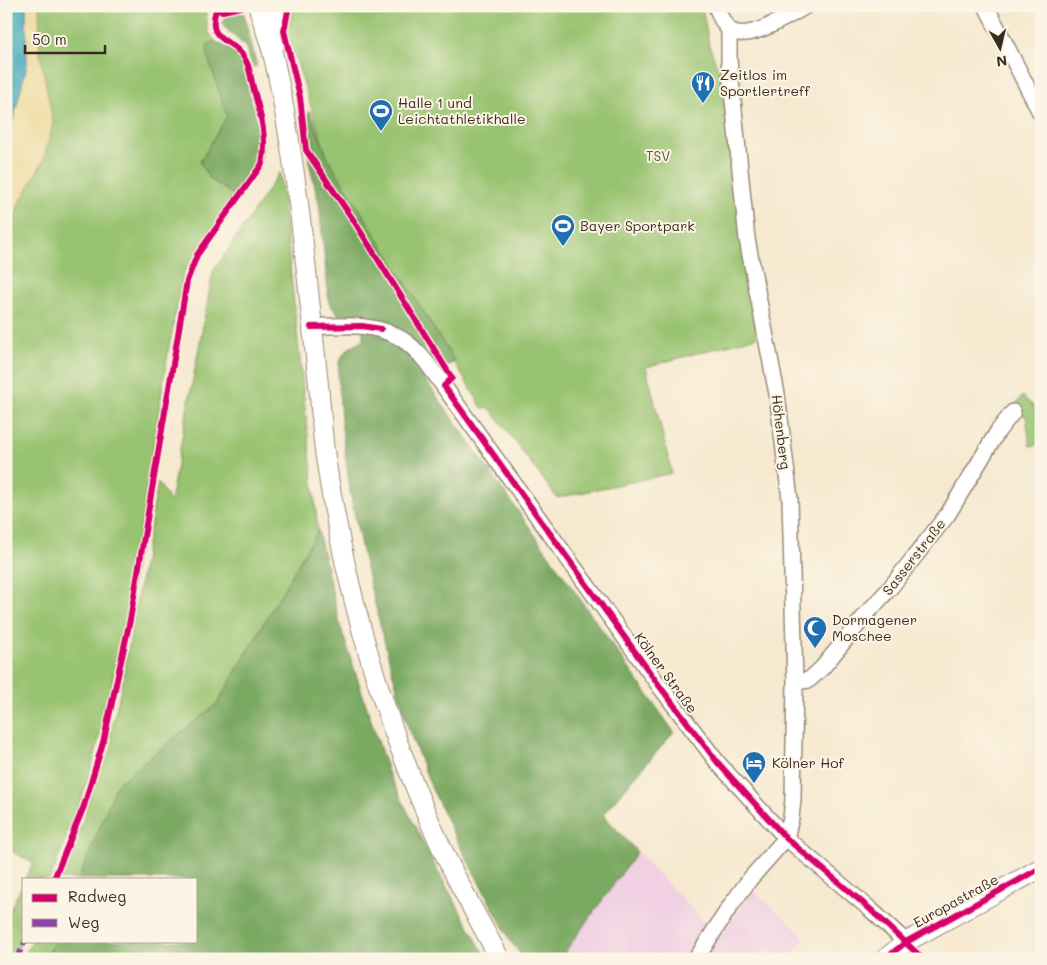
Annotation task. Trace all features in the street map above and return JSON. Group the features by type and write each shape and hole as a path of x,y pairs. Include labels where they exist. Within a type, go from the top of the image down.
{"main road":[{"path":"258,6 273,57 291,152 301,220 325,452 352,594 392,728 407,769 449,864 500,959"},
{"path":"273,57 279,6"},
{"name":"Europastraße","path":"885,959 906,942 1041,868"}],"street":[{"path":"716,6 719,15 729,30 740,34 750,33 806,6"},
{"path":"986,6 1041,114"},
{"name":"Höhenberg","path":"729,30 729,60 747,239 777,394 790,499 795,682 793,799 786,838"},
{"name":"Kölner Straße","path":"311,327 362,326 381,329 396,335 417,351 684,720 718,763 786,838 906,942"},
{"name":"Sasserstraße","path":"795,682 809,680 822,668 869,610 890,588 948,514 998,431 1013,412"},
{"path":"696,959 731,904 786,838"}],"shaded area":[{"path":"637,852 708,926 721,936 752,889 796,928 805,939 788,959 564,959 561,956"}],"green space":[{"path":"39,6 69,6 69,9 74,6 204,6 208,31 215,41 207,45 208,57 227,116 200,162 210,179 234,195 184,271 168,352 127,616 95,755 80,804 50,878 26,878 33,863 6,848 6,255 18,206 43,161"},
{"name":"Bayer Sportpark","path":"294,6 702,6 709,45 719,71 757,337 646,367 672,473 557,498 490,408 483,409 327,157 287,31"},
{"path":"239,11 244,14 257,66 253,67 245,46 222,25 225,15"},
{"path":"215,41 235,52 246,72 262,145 260,162 234,195 210,179 200,162 227,116 208,57 207,45"},
{"path":"310,111 327,157 455,362 424,378 674,732 603,814 637,852 562,956 564,959 524,959 511,942 454,835 432,789 409,730 364,561 350,492 341,420 339,362 349,348 363,340 363,315 338,315 329,303 319,203 309,163 306,118"},
{"path":"280,172 318,530 217,704 117,784 79,878 60,878 84,818 98,768 109,740 122,684 158,482 170,502 213,272"},
{"path":"1023,396 1035,408 1041,434 1041,444 1030,446 1026,417 1023,414 1016,415 1011,409"},
{"path":"318,530 340,625 388,772 435,866 487,959 47,959 54,942 198,942 198,878 79,878 117,784 217,704"},
{"path":"22,886 22,940 13,959 6,959 6,918"},
{"path":"32,942 54,942 47,959 23,959"}],"sand":[{"path":"26,6 39,6 40,53 53,123 43,161 18,206 6,255 6,147 27,65"}],"water":[{"path":"6,6 26,6 27,65 6,147"}],"marked path":[{"path":"17,959 25,942"}],"cycle path":[{"path":"54,878 84,806 104,739 130,620 187,281 197,255 262,164 264,135 246,61 241,53 218,35 214,21 216,10 223,11 245,6"},
{"path":"289,6 284,31 300,97 306,150 354,221 452,378 444,386 661,688 718,763 786,838 870,909 923,959"},
{"path":"311,327 362,326 381,329"},
{"path":"885,959 906,942 1041,868"}],"place":[{"name":"Zeitlos im Sportlertreff","path":"703,104"},
{"name":"Halle 1 und Leichtathletikhalle","path":"381,132"},
{"name":"Bayer Sportpark","path":"563,247"},
{"name":"Dormagener Moschee","path":"815,649"},
{"name":"Kölner Hof","path":"754,784"}],"park label":[{"name":"TSV","path":"658,156"}]}
